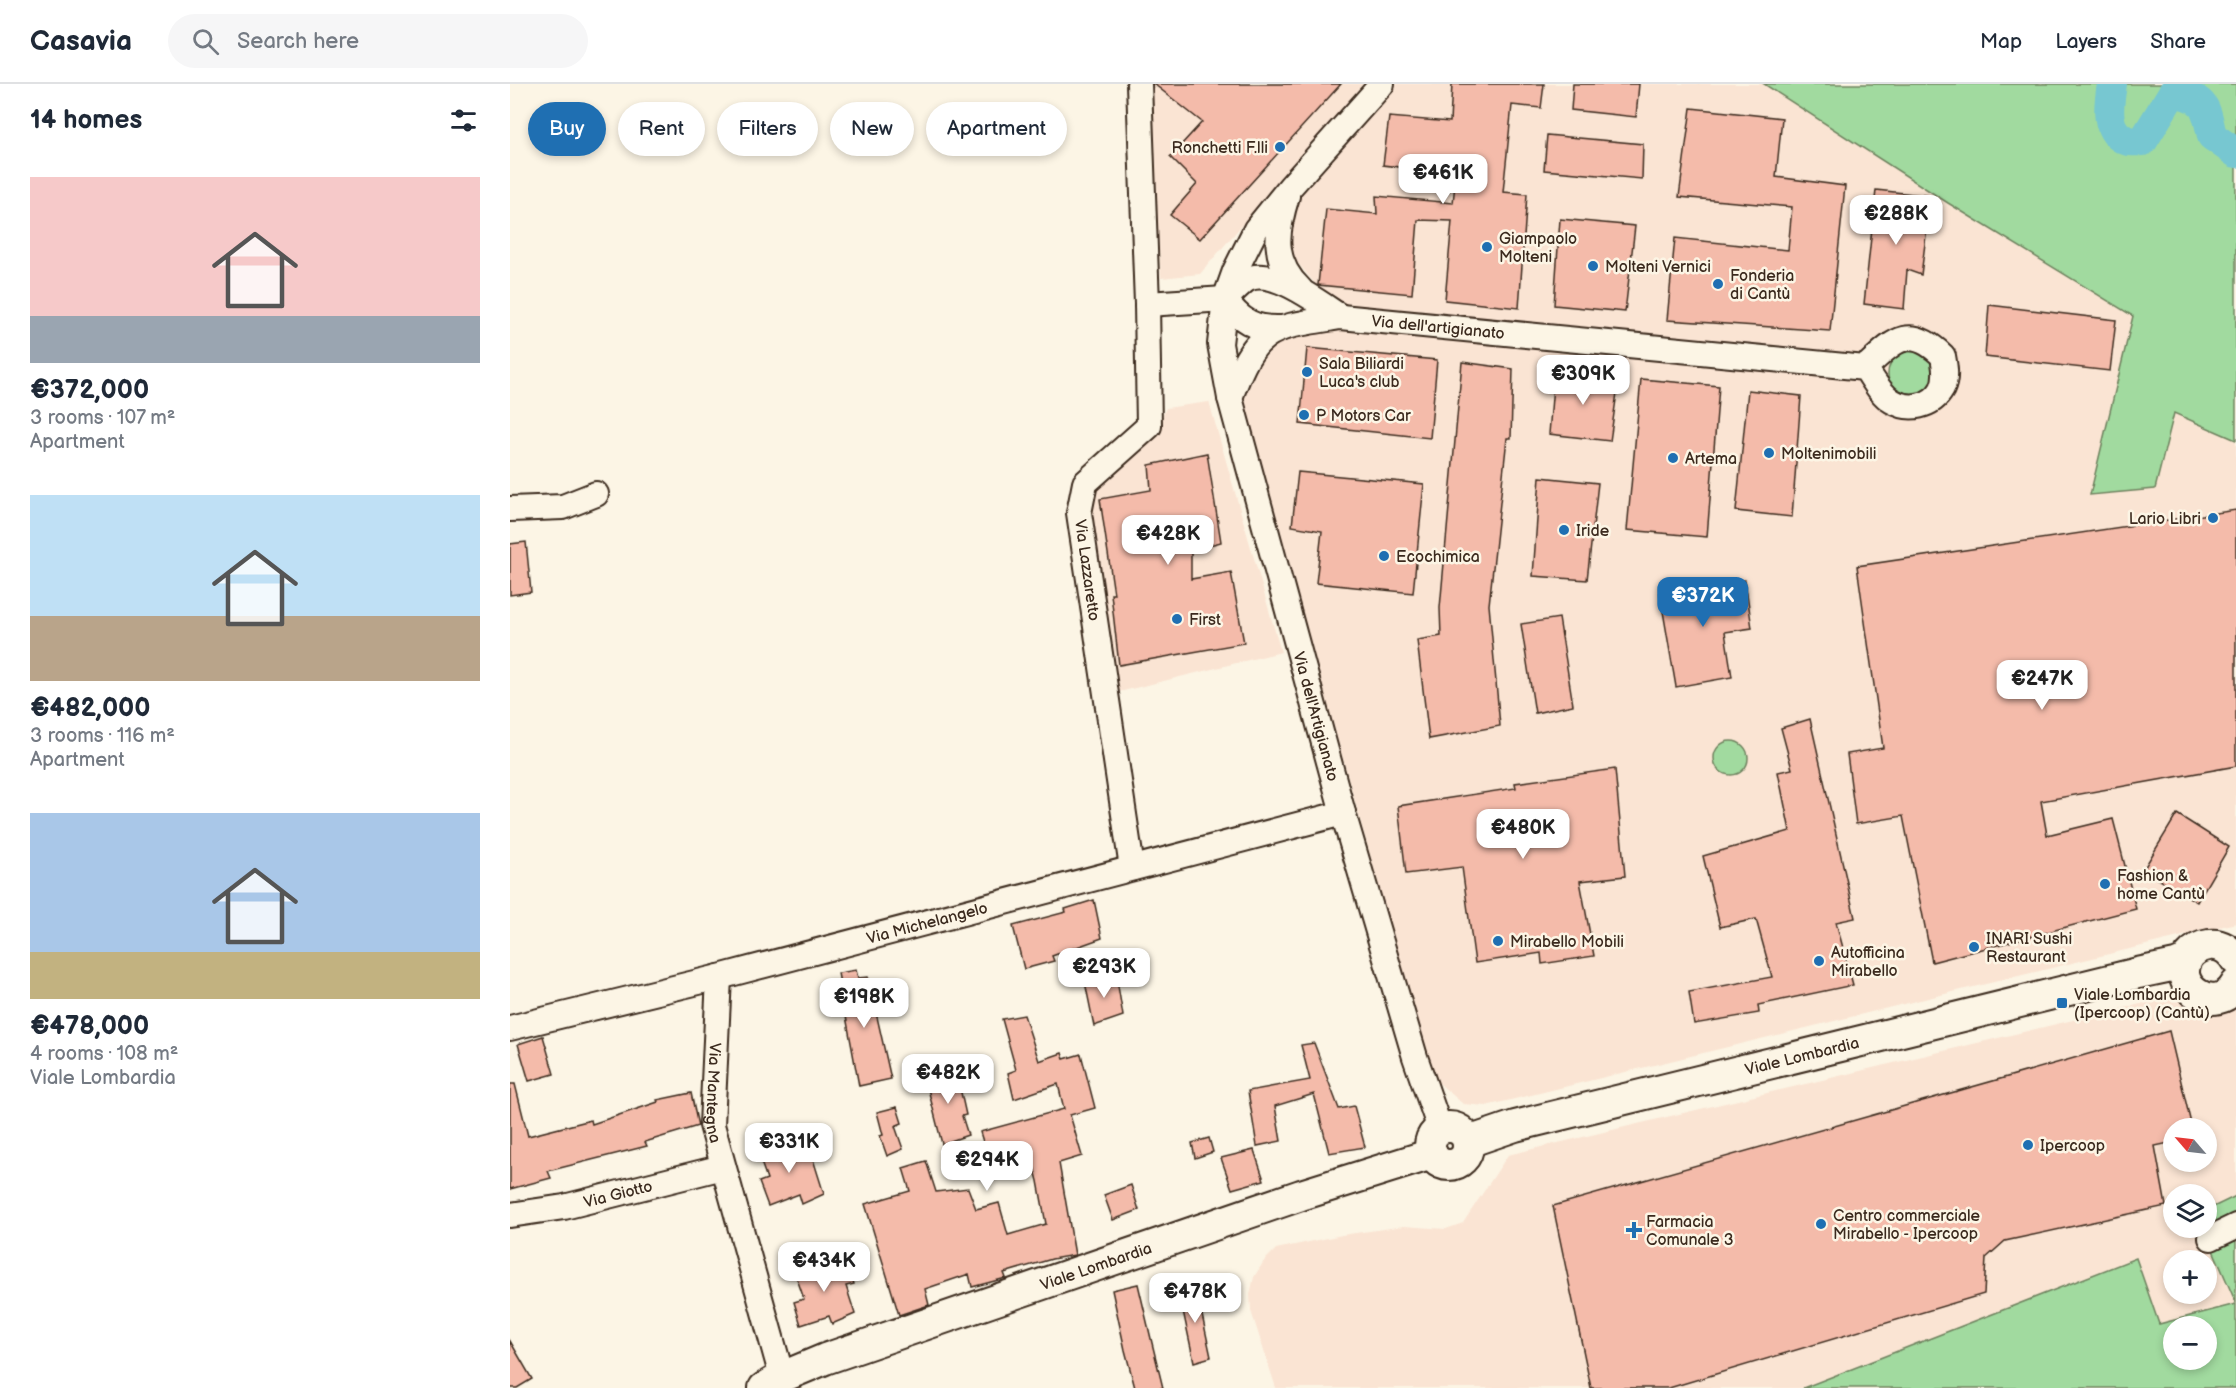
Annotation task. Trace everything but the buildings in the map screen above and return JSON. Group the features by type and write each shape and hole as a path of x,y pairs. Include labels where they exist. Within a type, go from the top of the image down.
{"main road":[{"name":"Viale Lombardia","path":"773,1382 825,1359 1279,1203 1436,1141 1441,1163 1453,1164 1466,1154 1468,1142 1515,1126 2138,973 2176,965 2188,975 2197,948 2205,945 2213,944 2233,953"},
{"path":"2188,975 2197,995 2212,999 2228,994 2236,984"}],"street":[{"name":"Via Lazzaretto","path":"1132,868 1079,513 1085,483 1149,426 1139,84"},
{"name":"Via dell'Artigianato","path":"1382,84 1290,187 1256,229 1235,271 1225,299 1220,344 1230,398 1343,813 1415,1058 1436,1141"},
{"name":"Via dell'Artigianato","path":"1290,187 1278,227 1277,248 1292,281 1311,298"},
{"name":"Via dell'Artigianato","path":"1225,299 1247,279 1261,276 1275,278 1341,317"},
{"path":"1147,304 1225,299 1234,314 1247,322 1264,328 1281,328"},
{"name":"Via dell'artigianato","path":"1230,398 1239,371 1265,335 1281,328 1341,317 1865,368"},
{"path":"510,509 564,507 596,494"},
{"name":"Via Michelangelo","path":"510,1028 718,977 1343,813"},
{"name":"Via Mantegna","path":"718,977 712,1125 773,1382"},
{"name":"Via Giotto","path":"510,1215 564,1207 723,1167"},
{"path":"2217,1235 2236,1226"}],"shaded area":[{"path":"1147,84 1363,84 1200,274 1161,278"},
{"path":"1394,84 1764,84 1948,203 2133,316 2090,495 2155,489 2174,413 2236,440 2236,923 1486,1106 1463,1104 1433,1078 1242,402 1254,370 1276,343 1327,329 1327,298 1286,249 1297,191"},
{"path":"1209,402 1281,652 1119,692 1090,514 1097,490 1121,460 1154,435 1166,408"},
{"path":"2178,995 2236,1006 2236,1196 2217,1205 2217,1184 2163,1184 2163,1238 2208,1238 2213,1250 2163,1250 2163,1304 2217,1304 2217,1260 2236,1304 2190,1316 2163,1316 2163,1323 2159,1324 2136,1258 1803,1388 1276,1388 1251,1311 1250,1294 1254,1277 1264,1261 1276,1249 1342,1235 1404,1226 1446,1229 1463,1223 1508,1155"}],"green space":[{"path":"1764,84 2236,84 2236,440 2174,413 2155,489 2090,495 2133,316 1948,203"},
{"path":"1911,351 1927,358 1934,374 1927,390 1911,397 1895,390 1888,374 1895,358"},
{"path":"1731,741 1743,746 1748,758 1743,770 1731,775 1719,770 1714,758 1719,746"},
{"path":"2236,1196 2236,1303 2217,1259 2217,1250 2213,1250 2208,1238 2217,1238 2217,1205"},
{"path":"2136,1258 2159,1324 2163,1323 2163,1370 2217,1370 2217,1316 2190,1316 2236,1304 2236,1388 1803,1388"}],"waterway":[{"path":"2112,84 2109,108 2111,124 2120,137 2129,141 2143,141 2173,92 2198,101 2208,117 2212,136 2236,153"}],"place":[{"name":"Ronchetti F.lli","path":"1280,147"},
{"name":"Giampaolo Molteni","path":"1487,247"},
{"name":"Molteni Vernici","path":"1593,266"},
{"name":"Fonderia di Cantù","path":"1718,284"},
{"name":"Sala Biliardi Luca's club","path":"1307,372"},
{"name":"P Motors Car","path":"1304,415"},
{"name":"Moltenimobili","path":"1769,453"},
{"name":"Artema","path":"1673,458"},
{"name":"Lario Libri","path":"2213,518"},
{"name":"Iride","path":"1564,530"},
{"name":"Ecochimica","path":"1384,556"},
{"name":"First","path":"1177,619"},
{"name":"Fashion & home Cantù","path":"2105,884"},
{"name":"Mirabello Mobili","path":"1498,941"},
{"name":"INARI Sushi Restaurant","path":"1974,947"},
{"name":"Autofficina Mirabello","path":"1819,961"},
{"name":"Viale Lombardia (Ipercoop) (Cantù)","path":"2062,1003"},
{"name":"Ipercoop","path":"2028,1145"},
{"name":"Centro commerciale Mirabello - Ipercoop","path":"1821,1224"},
{"name":"Farmacia Comunale 3","path":"1634,1230"}]}
